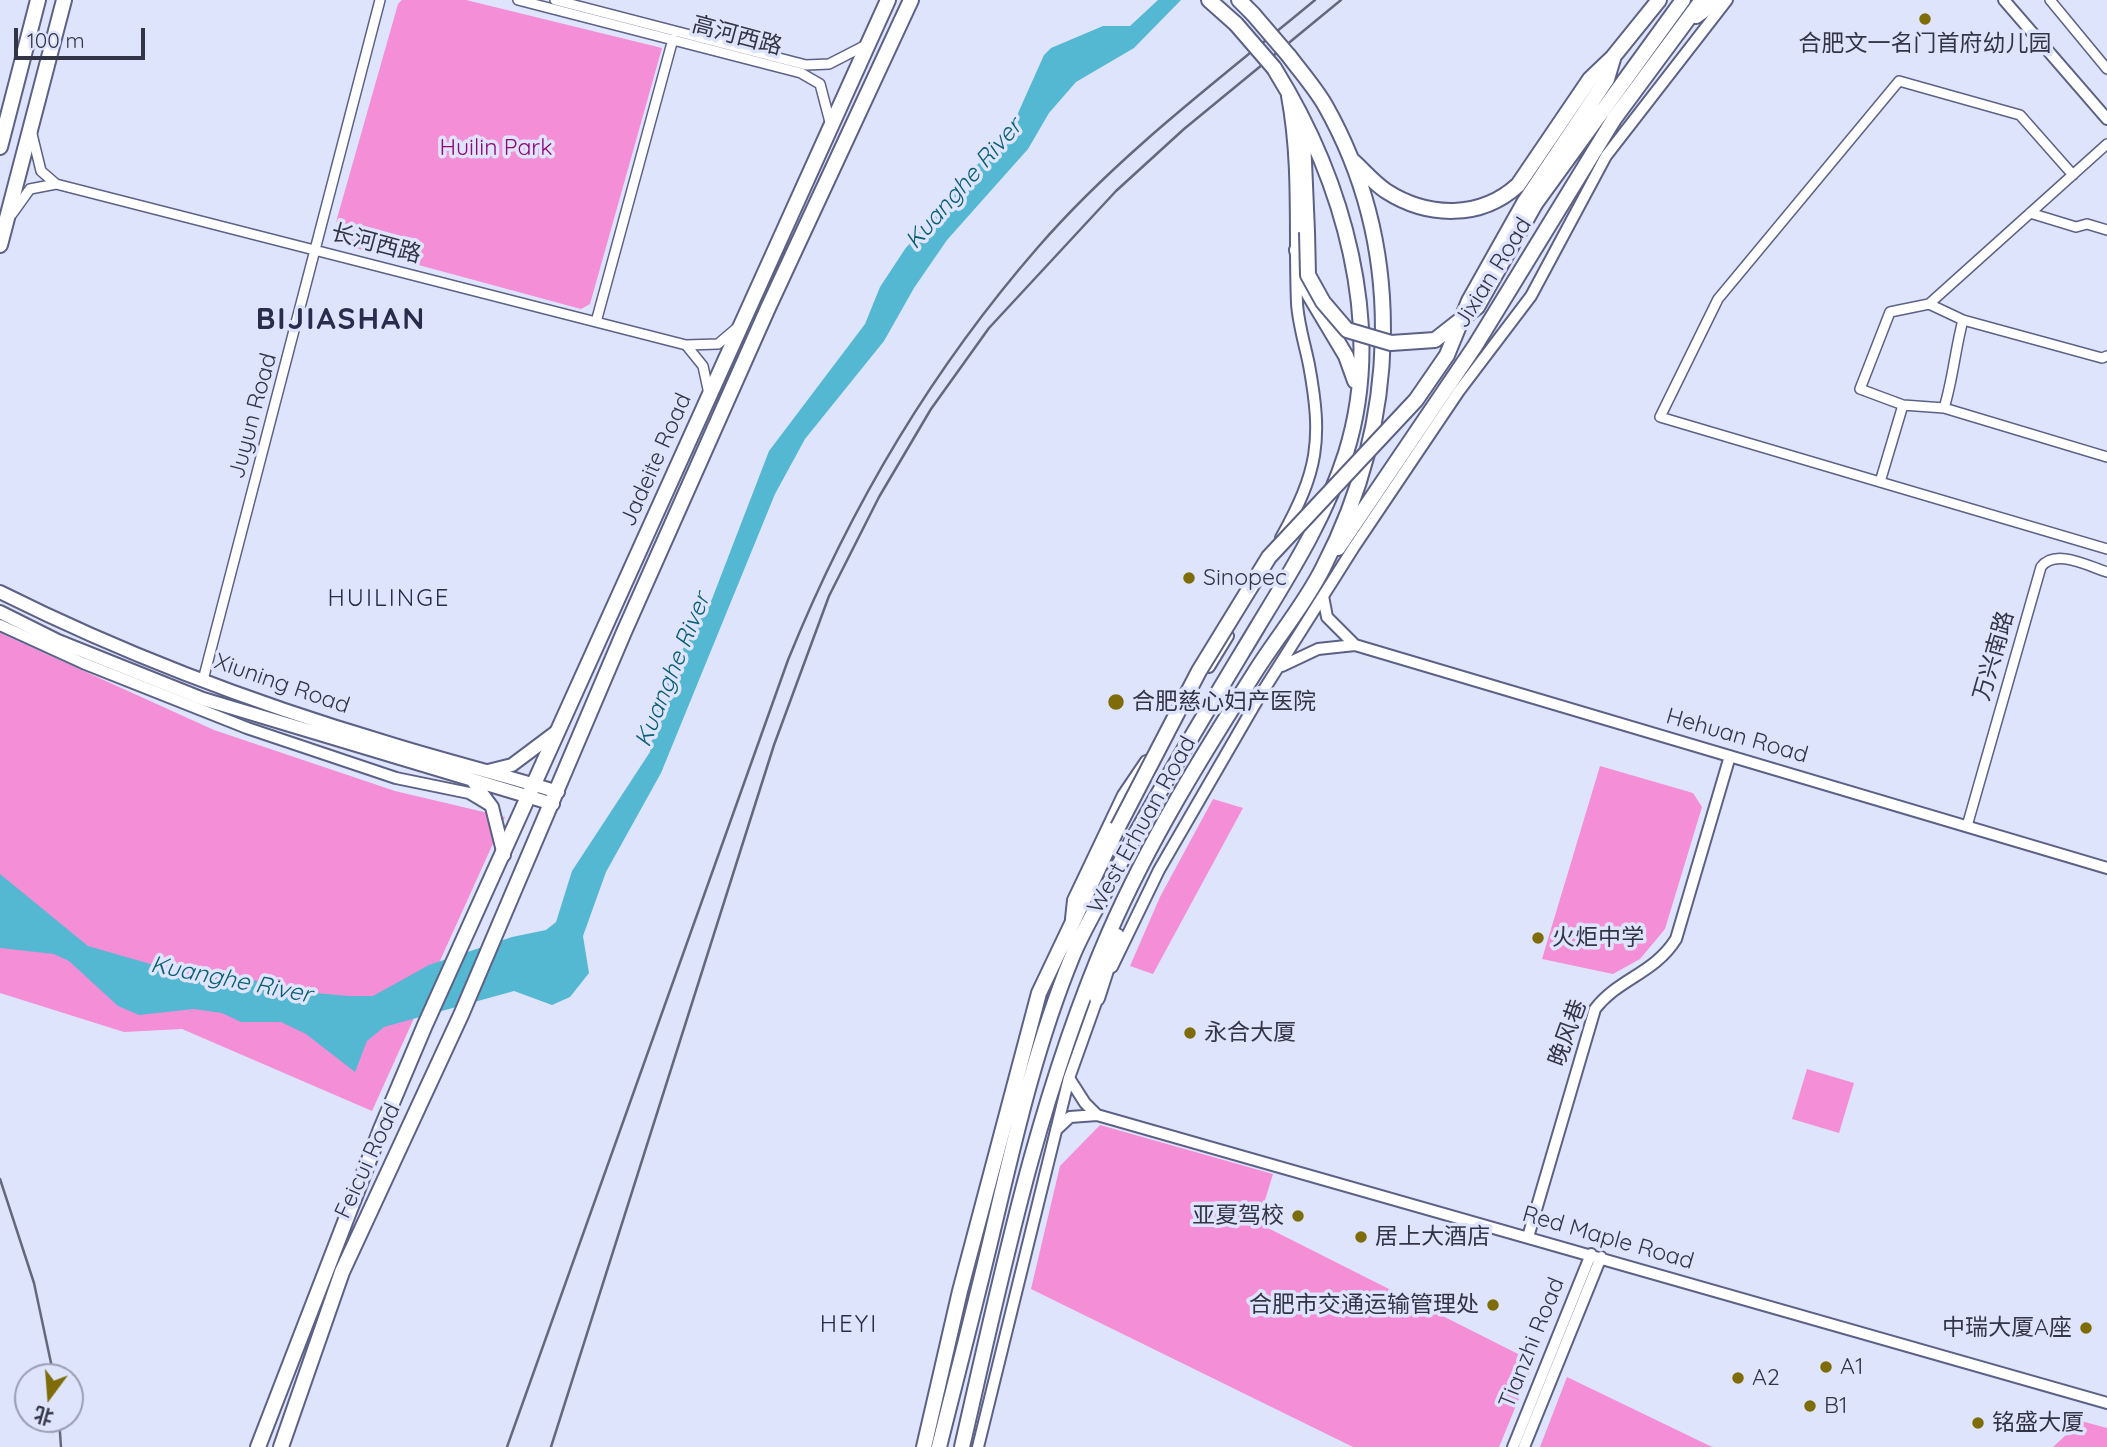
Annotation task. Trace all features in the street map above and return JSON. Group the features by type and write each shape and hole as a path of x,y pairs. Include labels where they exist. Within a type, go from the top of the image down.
{"main road":[{"path":"0,147 4,122 38,0"},
{"path":"0,245 65,0"},
{"name":"Jadeite Road","path":"466,939 888,0"},
{"name":"Jadeite Road","path":"512,900 635,607 857,113 911,0"},
{"name":"West Erhuan Road","path":"939,1447 1026,1092 1074,953 1144,817 1292,573 1323,514 1347,450 1357,394 1361,331 1355,276 1335,196 1303,114 1274,68 1236,24 1209,0"},
{"name":"West Erhuan Road","path":"962,1447 1038,1125 1069,1031 1137,873 1256,670 1323,569 1357,485 1371,439 1381,391 1385,352 1380,272 1371,223 1350,158 1323,101 1289,56 1240,0"},
{"path":"1350,158 1385,191 1413,204 1449,211 1485,208 1502,200 1518,185 1590,79 1613,57 1659,0"},
{"path":"1285,86 1303,138 1308,275 1323,302 1347,330 1391,343 1435,340 1477,307 1530,203 1683,0"},
{"name":"Jixian Road","path":"1323,569 1433,409 1614,119 1702,0"},
{"path":"1684,25 1718,0"},
{"path":"1074,953 1118,827 1199,671 1269,557 1416,400 1447,355 1469,301 1607,79 1613,57"},
{"path":"1297,250 1306,289 1346,356 1354,374 1357,394"},
{"path":"1392,490 1433,409"},
{"name":"Xiuning Road","path":"0,592 54,619 203,680 383,742 487,771 556,798"},
{"name":"Xiuning Road","path":"0,612 58,641 203,699 472,780 533,790"},
{"path":"487,771 512,765 561,726"},
{"path":"472,780 492,807 504,855"},
{"name":"West Erhuan Road","path":"924,1447 942,1363 1016,1071 1039,993 1118,827"},
{"path":"1097,998 1137,873"},
{"name":"Feicui Road","path":"281,1447 342,1272 512,900"},
{"name":"Feicui Road","path":"258,1447 376,1142 425,1025 466,939"}],"street":[{"name":"Juyun Road","path":"203,680 380,0"},
{"name":"高河西路","path":"518,0 801,73 820,84 831,126"},
{"name":"高河西路","path":"555,0 806,65 829,64 868,45"},
{"path":"978,1447 1069,1078 1097,998 1159,870 1323,596 1460,391 1531,296 1606,156 1727,0"},
{"path":"2004,0 2107,119"},
{"path":"2050,0 2107,69"},
{"path":"596,322 673,39"},
{"path":"2073,175 2020,115 1899,81 1718,299 1660,417 2107,548"},
{"path":"1070,923 1073,900 1123,795 1219,652 1302,500 1314,459 1318,425 1297,305 1295,138 1285,86"},
{"path":"30,129 41,171 56,184"},
{"path":"2107,144 1929,304 1890,312 1860,389 1903,405 1944,408 2107,457"},
{"path":"6,221 30,189 56,184"},
{"name":"长河西路","path":"56,184 686,345 718,344 743,323"},
{"path":"2030,213 2076,227 2087,224 2107,230"},
{"path":"1929,304 1963,320 2102,358 2107,356"},
{"path":"1944,408 1955,373 1954,358 1963,320"},
{"path":"686,345 704,366 710,396"},
{"path":"1880,482 1903,405"},
{"name":"万兴南路","path":"1967,826 2040,566 2049,558 2058,557 2107,572"},
{"path":"1323,596 1327,617 1355,645"},
{"path":"0,625 83,663 247,728 396,778 468,793 492,807"},
{"path":"1279,667 1318,649 1355,645"},
{"name":"Hehuan Road","path":"1355,645 2107,868"},
{"name":"晚风巷","path":"1528,1237 1595,1009 1618,986 1660,961 1676,939 1730,756"},
{"path":"1069,1078 1085,1103 1097,1115"},
{"path":"1055,1132 1070,1117 1097,1115"},
{"name":"Red Maple Road","path":"1097,1115 2107,1403"},
{"name":"Tianzhi Road","path":"1513,1447 1596,1256"},
{"name":"Tianzhi Road","path":"1524,1447 1596,1256"}],"green space":[{"name":"Huilin Park","path":"402,0 466,0 662,48 590,304 581,309 352,247 336,222 398,4"},
{"path":"0,633 214,730 395,791 505,817 372,1111 182,1029 124,1032 0,993"},
{"path":"1600,766 1693,793 1702,807 1665,929 1640,959 1613,974 1542,959"},
{"path":"1213,799 1243,808 1153,974 1130,966 1160,897"},
{"path":"1807,1069 1854,1083 1839,1133 1792,1119"},
{"path":"1100,1125 1273,1174 1258,1223 1534,1362 1499,1447 1353,1447 1031,1289 1060,1166"},
{"path":"1567,1377 1708,1445 1713,1447 1540,1447"},
{"path":"2081,1421 2107,1428 2107,1447 2053,1447"}],"water":[{"name":"Kuanghe River","path":"1158,0 1181,0 1134,48 1076,82 1049,113 1028,149 947,240 914,288 884,341 805,439 775,494 661,773 606,872 583,936 589,973 570,997 552,1005 514,991 384,1027 367,1041 355,1072 306,1034 281,1022 241,1022 222,1013 194,1009 139,1015 118,1006 69,961 54,954 0,948 0,874 88,946 199,978 247,979 315,993 349,996 373,996 429,965 512,937 546,930 556,922 572,871 650,752 657,705 670,671 712,599 769,451 865,324 880,287 905,249 1014,122 1044,55 1051,48 1103,26 1130,26"}],"railway":[{"path":"507,1447 788,660 812,604 866,495 928,392 1000,293 1039,246 1070,212 1137,148 1315,0"},
{"path":"551,1447 774,745 829,596 879,497 931,409 989,328 1116,191 1184,129 1341,0"},
{"path":"0,1179 34,1283 51,1363"},
{"path":"60,1433 61,1447"}],"place":[{"name":"合肥文一名门首府幼儿园","path":"1925,19"},
{"name":"Sinopec","path":"1189,578"},
{"name":"合肥慈心妇产医院","path":"1116,702"},
{"name":"火炬中学","path":"1538,938"},
{"name":"永合大厦","path":"1190,1033"},
{"name":"亚夏驾校","path":"1298,1216"},
{"name":"居上大酒店","path":"1361,1237"},
{"name":"合肥市交通运输管理处","path":"1493,1305"},
{"name":"中瑞大厦A座","path":"2086,1328"},
{"name":"A1","path":"1826,1367"},
{"name":"A2","path":"1738,1378"},
{"name":"B1","path":"1810,1406"},
{"name":"铭盛大厦","path":"1978,1423"}],"district":[{"name":"BIJIASHAN","path":"341,320"},
{"name":"HUILINGE","path":"389,599"},
{"name":"HEYI","path":"849,1325"}]}
